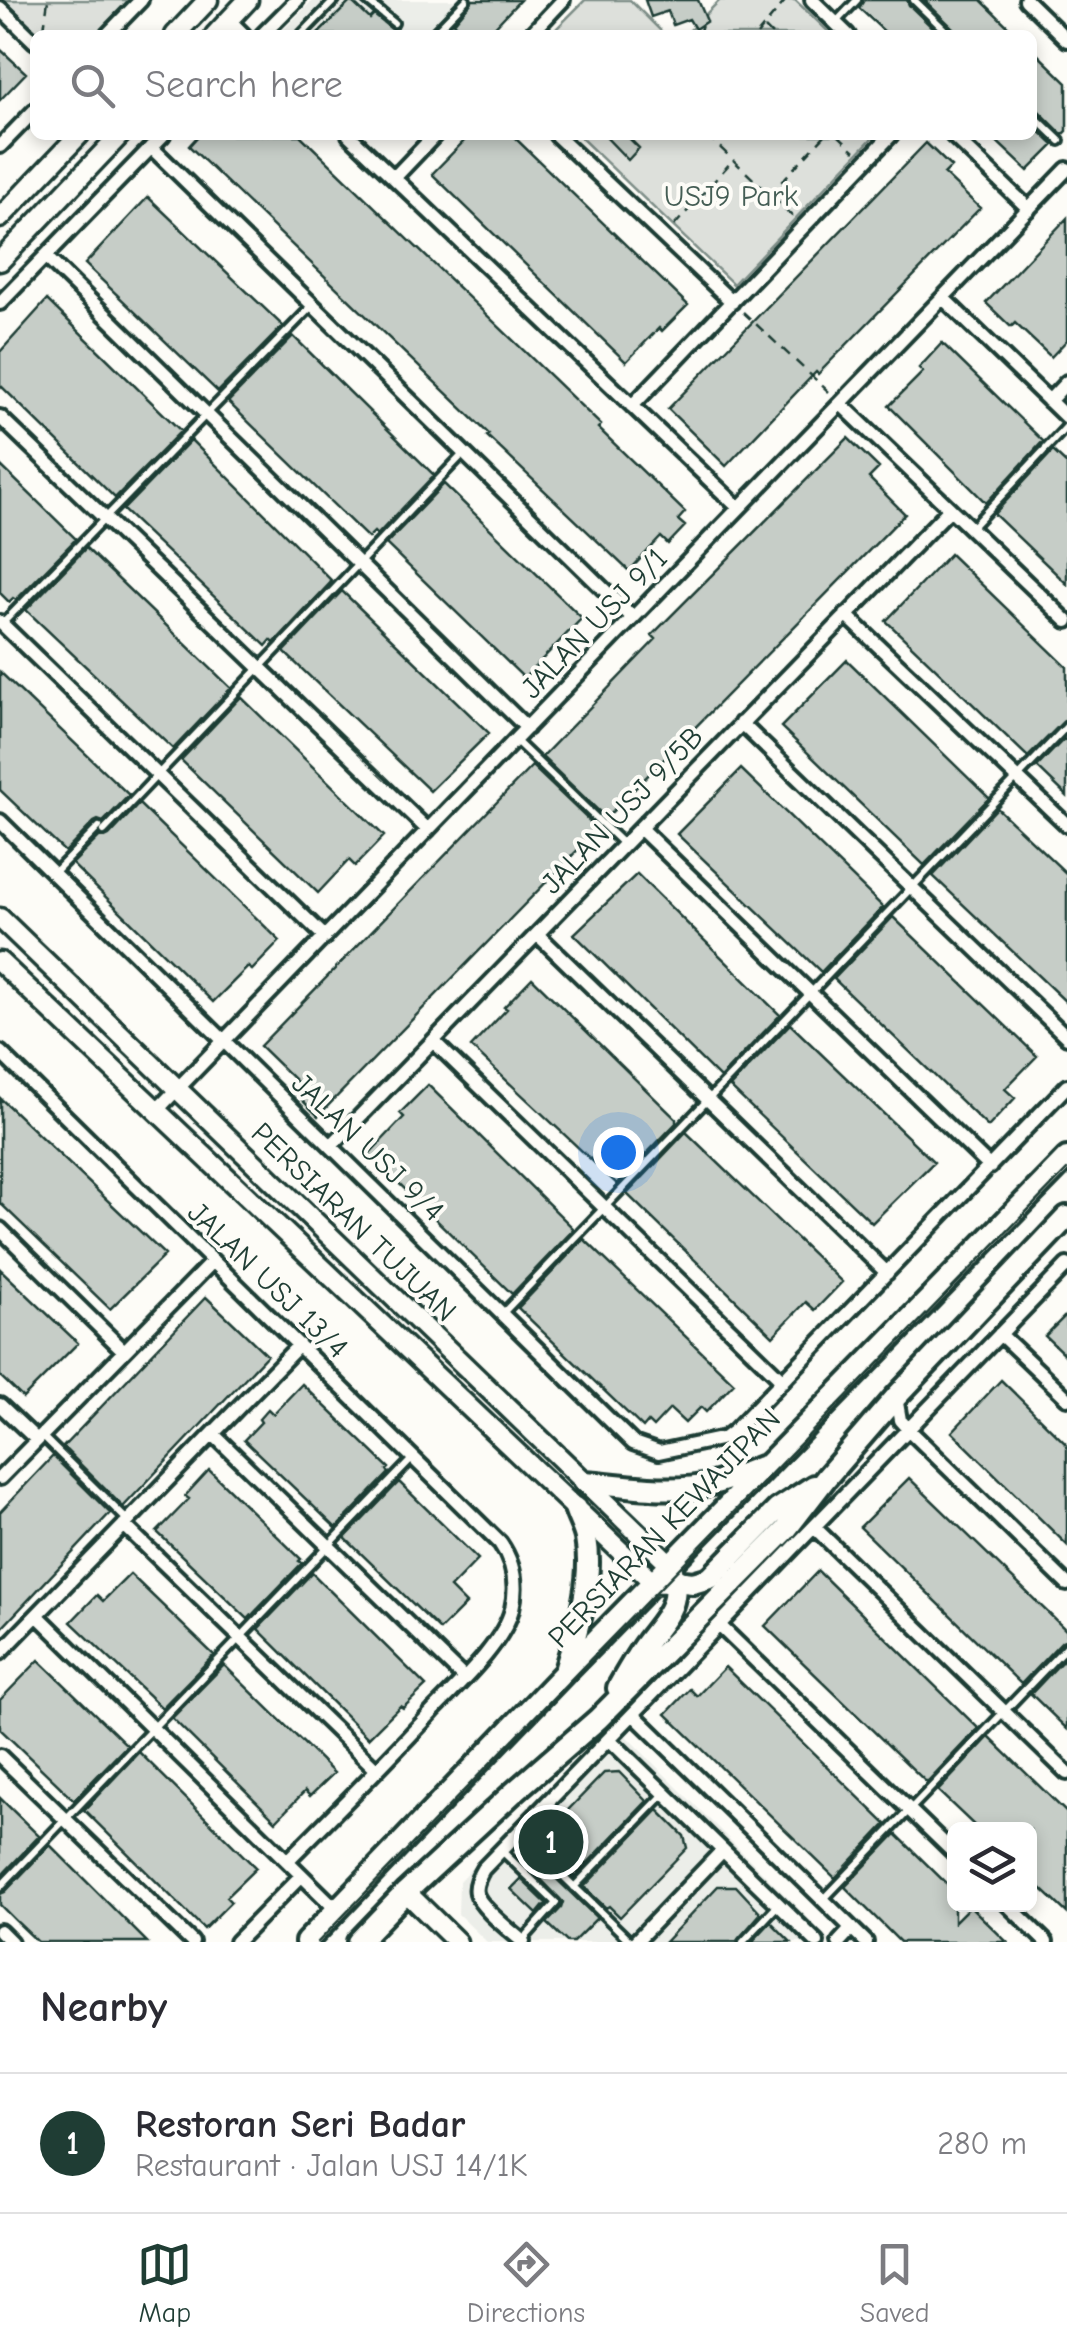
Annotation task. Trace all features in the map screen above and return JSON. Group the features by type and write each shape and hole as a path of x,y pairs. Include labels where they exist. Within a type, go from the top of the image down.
{"main road":[{"path":"179,30 208,0"},
{"path":"220,30 248,0"},
{"path":"29,231 4,214 74,140"},
{"path":"0,261 115,140"},
{"name":"PERSIARAN TUJUAN","path":"0,918 585,1482 672,1573"},
{"name":"PERSIARAN TUJUAN","path":"0,962 653,1582"},
{"name":"PERSIARAN KEWAJIPAN","path":"306,1942 653,1582 672,1573 767,1466 1067,1158"},
{"path":"358,1942 406,1892 598,1719 785,1530 896,1397 1067,1217"},
{"path":"585,1482 650,1489 695,1486 767,1466"},
{"path":"672,1573 693,1583 710,1578 777,1510 826,1478"},
{"path":"565,1672 582,1608 587,1566 586,1538 575,1508"},
{"path":"598,1719 642,1648 668,1615 675,1599 672,1573"},
{"path":"406,1892 458,1942"}],"street":[{"path":"112,30 141,0"},
{"path":"267,30 297,0"},
{"path":"535,30 563,0"},
{"path":"812,0 843,30"},
{"path":"1026,0 1067,40"},
{"path":"0,8 30,37"},
{"path":"229,20 239,30"},
{"path":"0,146 30,115"},
{"path":"0,303 158,140"},
{"path":"354,140 739,508"},
{"path":"394,178 430,140"},
{"path":"561,140 732,302"},
{"path":"632,406 887,140"},
{"path":"957,140 1029,209"},
{"path":"151,147 633,618"},
{"name":"JALAN USJ 9/1","path":"156,1111 1067,169"},
{"path":"46,256 527,728"},
{"path":"942,298 1067,418"},
{"path":"1049,401 1067,382"},
{"path":"840,404 1067,622"},
{"path":"0,417 428,830"},
{"name":"JALAN USJ 9/5B","path":"331,1146 950,508"},
{"path":"846,615 1067,825"},
{"path":"1,624 325,937"},
{"path":"741,723 1067,1037"},
{"name":"JALAN USJ 9/4","path":"0,822 633,1442 659,1452 725,1438 783,1380"},
{"path":"640,828 990,1166"},
{"path":"537,934 887,1273"},
{"path":"434,1041 783,1380 1067,1086"},
{"name":"JALAN USJ 13/4","path":"0,1052 500,1543 515,1573 512,1611 495,1643 464,1678"},
{"path":"0,1229 124,1351"},
{"path":"0,1478 212,1260"},
{"path":"522,1941 482,1903 476,1892 482,1869 1067,1265"},
{"path":"1000,1334 1067,1398"},
{"path":"0,1653 299,1345"},
{"path":"896,1397 900,1420 908,1430 1067,1584"},
{"path":"0,1405 39,1438"},
{"path":"213,1434 464,1678 286,1861"},
{"path":"126,1523 377,1770"},
{"path":"814,1527 1067,1773"},
{"path":"36,1615 336,1910"},
{"path":"719,1625 947,1846"},
{"path":"633,1714 866,1942"},
{"path":"610,1739 817,1942"},
{"path":"0,1756 192,1942"},
{"path":"633,1942 724,1850"},
{"path":"236,1942 301,1876"},
{"path":"1015,1912 1046,1942"},
{"path":"839,1942 852,1928"},
{"path":"0,1931 11,1942"}],"lane":[{"path":"306,30 335,0"},
{"path":"366,0 394,24"},
{"path":"437,30 466,0"},
{"path":"836,22 856,0"},
{"path":"914,0 945,30"},
{"path":"1037,119 1060,140"},
{"path":"1,624 312,305"},
{"path":"970,528 1067,426"},
{"path":"54,874 157,775 464,453"},
{"path":"502,1314 1067,726"},
{"path":"515,740 624,844"},
{"path":"39,1438 126,1523"},
{"path":"0,1886 413,1458"},
{"path":"823,1900 1067,1646"},
{"path":"574,1887 665,1794"},
{"path":"518,1832 633,1942"},
{"path":"501,1850 556,1903 522,1941"},
{"path":"743,1942 778,1904"}],"path":[{"path":"45,30 48,0"},
{"path":"761,30 786,0"},
{"path":"701,30 702,24"},
{"path":"764,26 768,30"},
{"path":"712,140 795,219"},
{"path":"769,195 820,140"},
{"path":"843,140 857,154"},
{"path":"674,227 733,160"},
{"path":"732,302 840,404"}],"shaded area":[{"path":"313,0 456,0 427,30 283,30"},
{"path":"612,1722 832,1942 487,1942 458,1914 459,1881"}],"green space":[{"path":"4,0 129,0 101,30 35,30"},
{"path":"585,0 630,0 660,30 555,30"},
{"path":"720,0 795,0 827,30 690,30"},
{"name":"USJ9 Park","path":"583,140 870,140 733,284"}],"building":[{"path":"473,0 520,0 492,30 461,30 454,23"},
{"path":"645,0 698,0 707,21 695,29 689,19 673,25 668,11 651,17"},
{"path":"864,0 907,0 935,30 883,30 859,8"},
{"path":"924,0 981,0 1012,30 955,30"},
{"path":"351,1 370,19 374,15 393,30 322,30"},
{"path":"0,49 26,73 0,100"},
{"path":"1037,54 1067,83 1067,131 1063,135 1037,109"},
{"path":"1037,129 1054,145 1028,171 995,140 1037,140"},
{"path":"194,140 305,140 601,425 598,428 685,512 678,520 685,526 668,544 661,537 629,571 189,146"},
{"path":"465,140 517,140 688,305 626,362 432,174"},
{"path":"609,140 631,140 639,148 628,160"},
{"path":"926,143 951,167 944,174 980,208 726,466 668,409"},
{"path":"148,197 283,326 218,392 85,264"},
{"path":"1067,218 1067,340 1051,357 1015,323 1011,327 986,303"},
{"path":"47,300 181,431 115,498 0,385 0,352"},
{"path":"293,336 434,475 377,535 374,532 368,538 228,402"},
{"path":"942,343 1043,441 986,503 889,406 923,372 919,368"},
{"path":"848,438 879,468 869,478 905,514 606,818 542,757 656,639 652,635"},
{"path":"191,440 332,581 274,643 271,640 266,646 123,510"},
{"path":"1053,451 1067,464 1067,584 994,514"},
{"path":"0,465 76,539 16,600 9,602 0,593"},
{"path":"444,484 582,618 524,678 386,544"},
{"path":"86,548 231,688 173,749 26,610"},
{"path":"950,554 1067,667 1067,718 1028,757 886,621"},
{"path":"342,591 489,733 430,791 284,652"},
{"path":"847,660 989,798 924,865 781,727"},
{"path":"0,672 129,795 103,822 94,822 65,852 0,790"},
{"path":"241,697 384,836 355,866 349,860 318,893 181,760"},
{"path":"1064,739 1067,741 1067,796 1037,767"},
{"path":"532,766 598,829 318,1116 290,1088 297,1082 260,1046"},
{"path":"741,769 883,907 821,972 677,834"},
{"path":"139,804 280,941 213,1002 72,864 100,836 109,836"},
{"path":"997,808 1067,874 1067,1003 933,876"},
{"path":"637,874 780,1015 720,1078 574,934"},
{"path":"893,917 1037,1056 1005,1089 1015,1098 988,1127 834,979"},
{"path":"532,978 676,1119 617,1184 471,1047"},
{"path":"790,1024 934,1162 872,1223 730,1087"},
{"path":"428,1085 574,1229 512,1294 369,1154 404,1117 400,1113"},
{"path":"0,1098 165,1255 110,1309 0,1203"},
{"path":"686,1132 842,1282 815,1310 806,1302 773,1336 627,1194"},
{"path":"584,1239 734,1383 706,1412 701,1407 685,1423 670,1409 653,1427 648,1422 643,1428 518,1308"},
{"path":"0,1269 78,1343 23,1398 0,1376"},
{"path":"206,1297 267,1355 123,1507 63,1447"},
{"path":"1067,1314 1067,1357 1045,1336"},
{"path":"1001,1380 1067,1445 1067,1545 952,1432"},
{"path":"302,1384 389,1468 389,1473 336,1528 244,1440 268,1409 273,1414"},
{"path":"53,1456 110,1513 0,1630 0,1512"},
{"path":"209,1470 301,1559 302,1563 248,1619 157,1532 189,1499 185,1496"},
{"path":"909,1478 1067,1631 1067,1639 1021,1684 860,1527"},
{"path":"399,1482 478,1559 450,1588 466,1604 440,1630 345,1538"},
{"path":"818,1571 978,1728 928,1781 765,1626"},
{"path":"312,1573 426,1686 368,1738 258,1629"},
{"path":"130,1574 214,1655 162,1708 71,1622 97,1595 103,1601"},
{"path":"1067,1656 1067,1729 1031,1694"},
{"path":"39,1660 127,1745 74,1800 0,1729 0,1700"},
{"path":"224,1665 334,1773 310,1796 305,1791 276,1821 172,1718"},
{"path":"725,1667 886,1824 835,1878 666,1714 690,1689 697,1696"},
{"path":"989,1737 1067,1813 1067,1913 1037,1885 1037,1822 971,1822 938,1791"},
{"path":"139,1752 256,1868 226,1897 231,1902 204,1929 84,1810"},
{"path":"619,1772 647,1801 574,1877 548,1851 551,1848 541,1838 604,1773"},
{"path":"0,1798 39,1836 0,1877"},
{"path":"658,1810 684,1836 687,1848 620,1917 584,1887"},
{"path":"896,1834 947,1884 947,1912 954,1912 954,1922 964,1912 976,1912 1007,1942 900,1942 845,1887"},
{"path":"50,1845 147,1942 38,1942 0,1905 0,1894"},
{"path":"538,1861 597,1918 573,1942 567,1942 547,1923 563,1902 531,1869"},
{"path":"521,1879 546,1903 537,1914 511,1889"},
{"path":"718,1886 736,1886 761,1913 736,1942 665,1942"},
{"path":"771,1922 791,1942 752,1942"}],"tram line":[{"path":"318,1942 1067,1170"}],"place":[{"name":"Restoran Seri Badar","path":"551,1842"}]}
